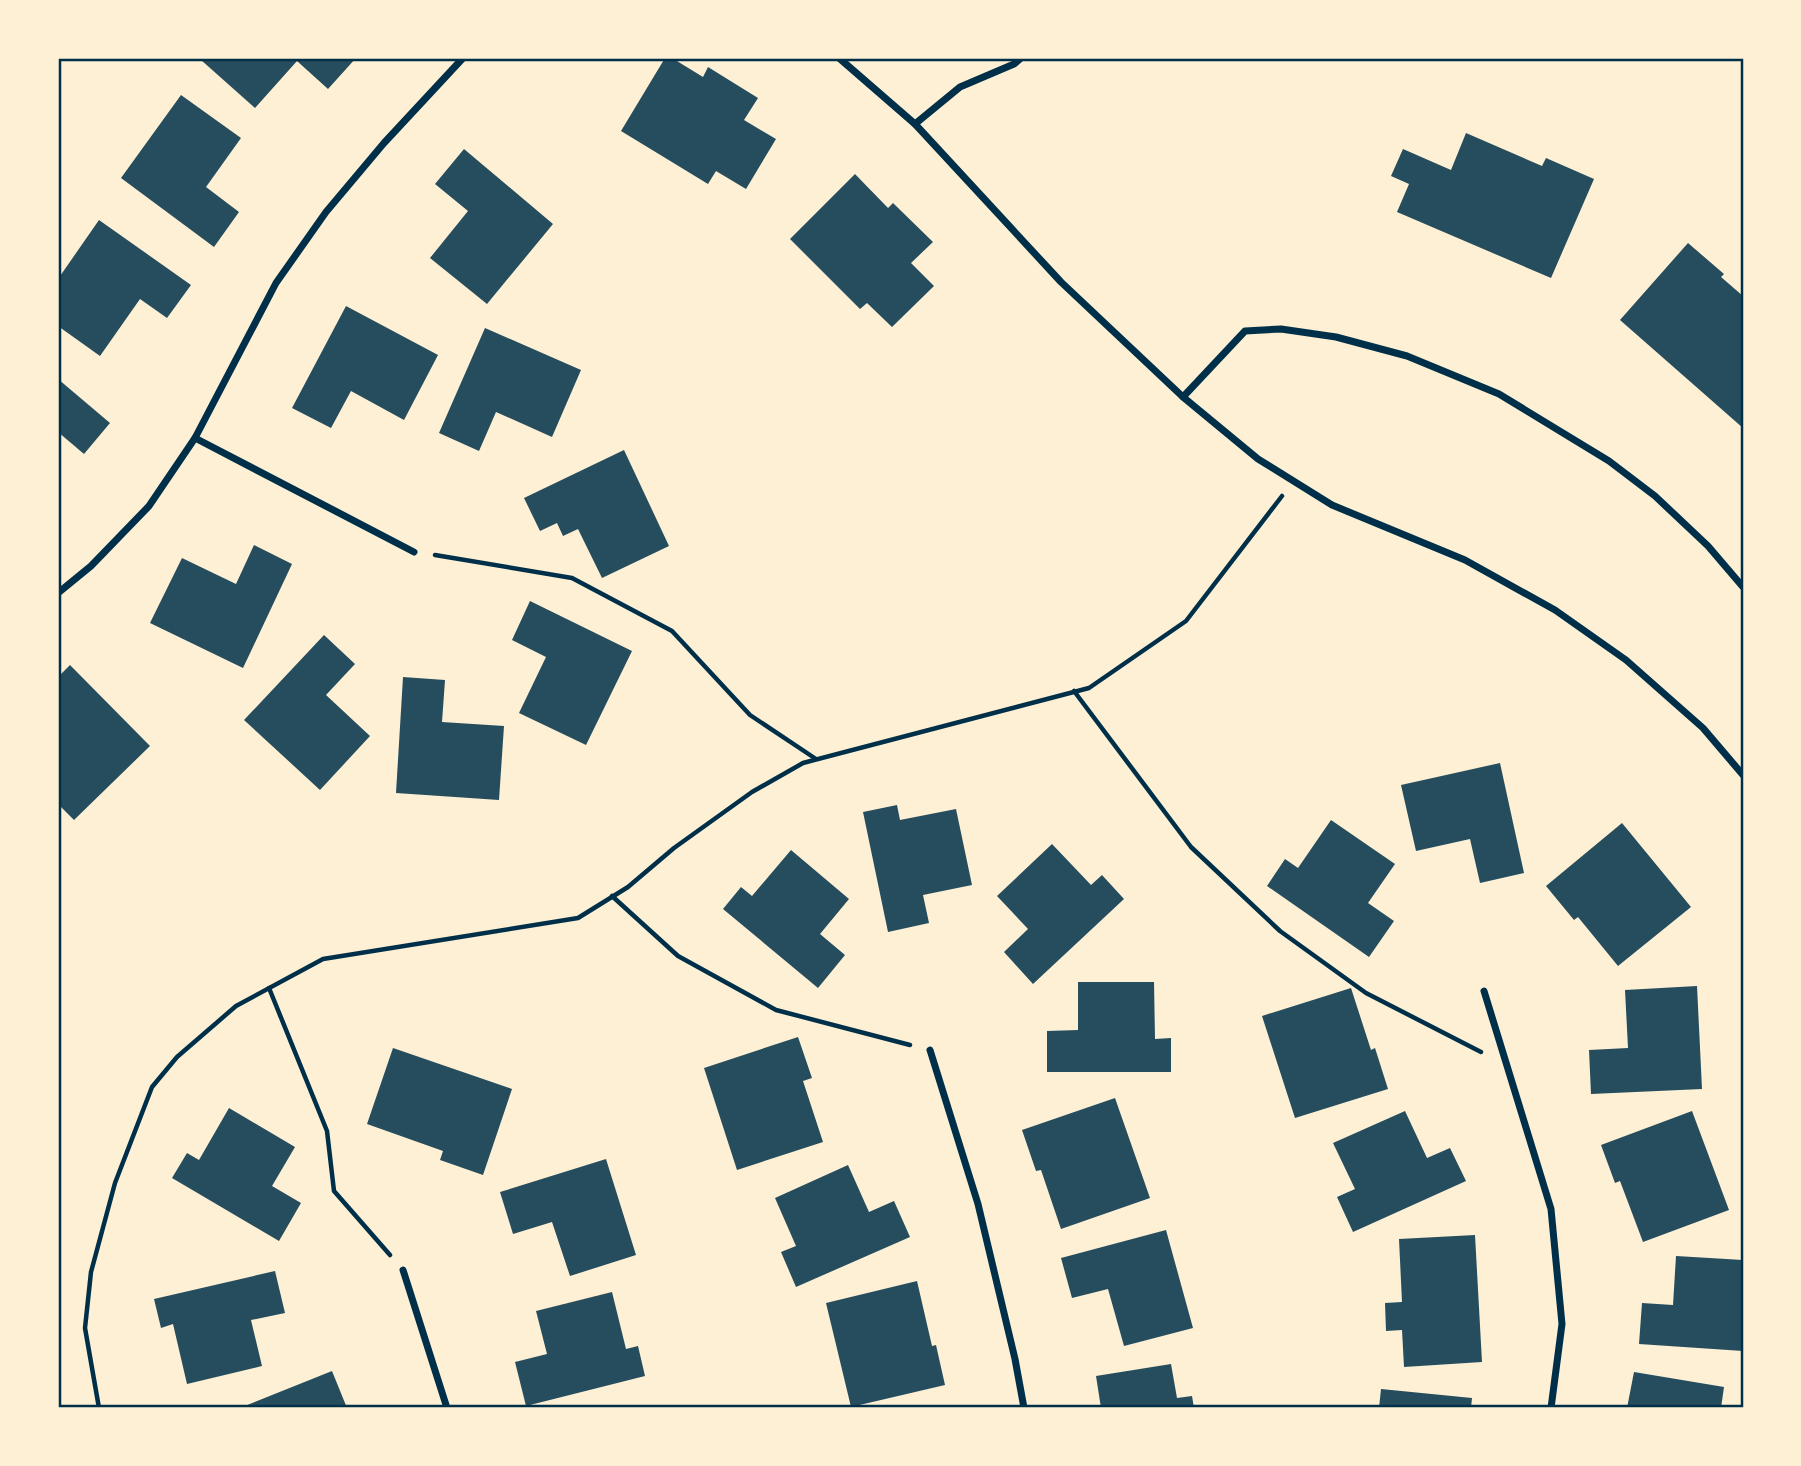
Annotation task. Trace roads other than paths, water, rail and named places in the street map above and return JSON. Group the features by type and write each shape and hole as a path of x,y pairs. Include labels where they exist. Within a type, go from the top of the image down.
{"street":[{"path":"58,593 92,566 149,506 195,438 276,283 326,212 384,143 463,58"},
{"path":"839,58 915,124 1061,282 1183,397 1258,459 1332,505 1465,560 1555,610 1636,669 1703,728 1743,775"},
{"path":"915,124 960,87 1014,64 1021,58"},
{"path":"1183,397 1245,331 1281,329 1336,337 1407,356 1499,394 1609,461 1655,496 1708,546 1743,587"},
{"path":"195,438 414,552"},
{"path":"1484,991 1551,1209 1562,1324 1551,1408"},
{"path":"930,1050 978,1204 1024,1408"},
{"path":"403,1270 447,1408"}]}
